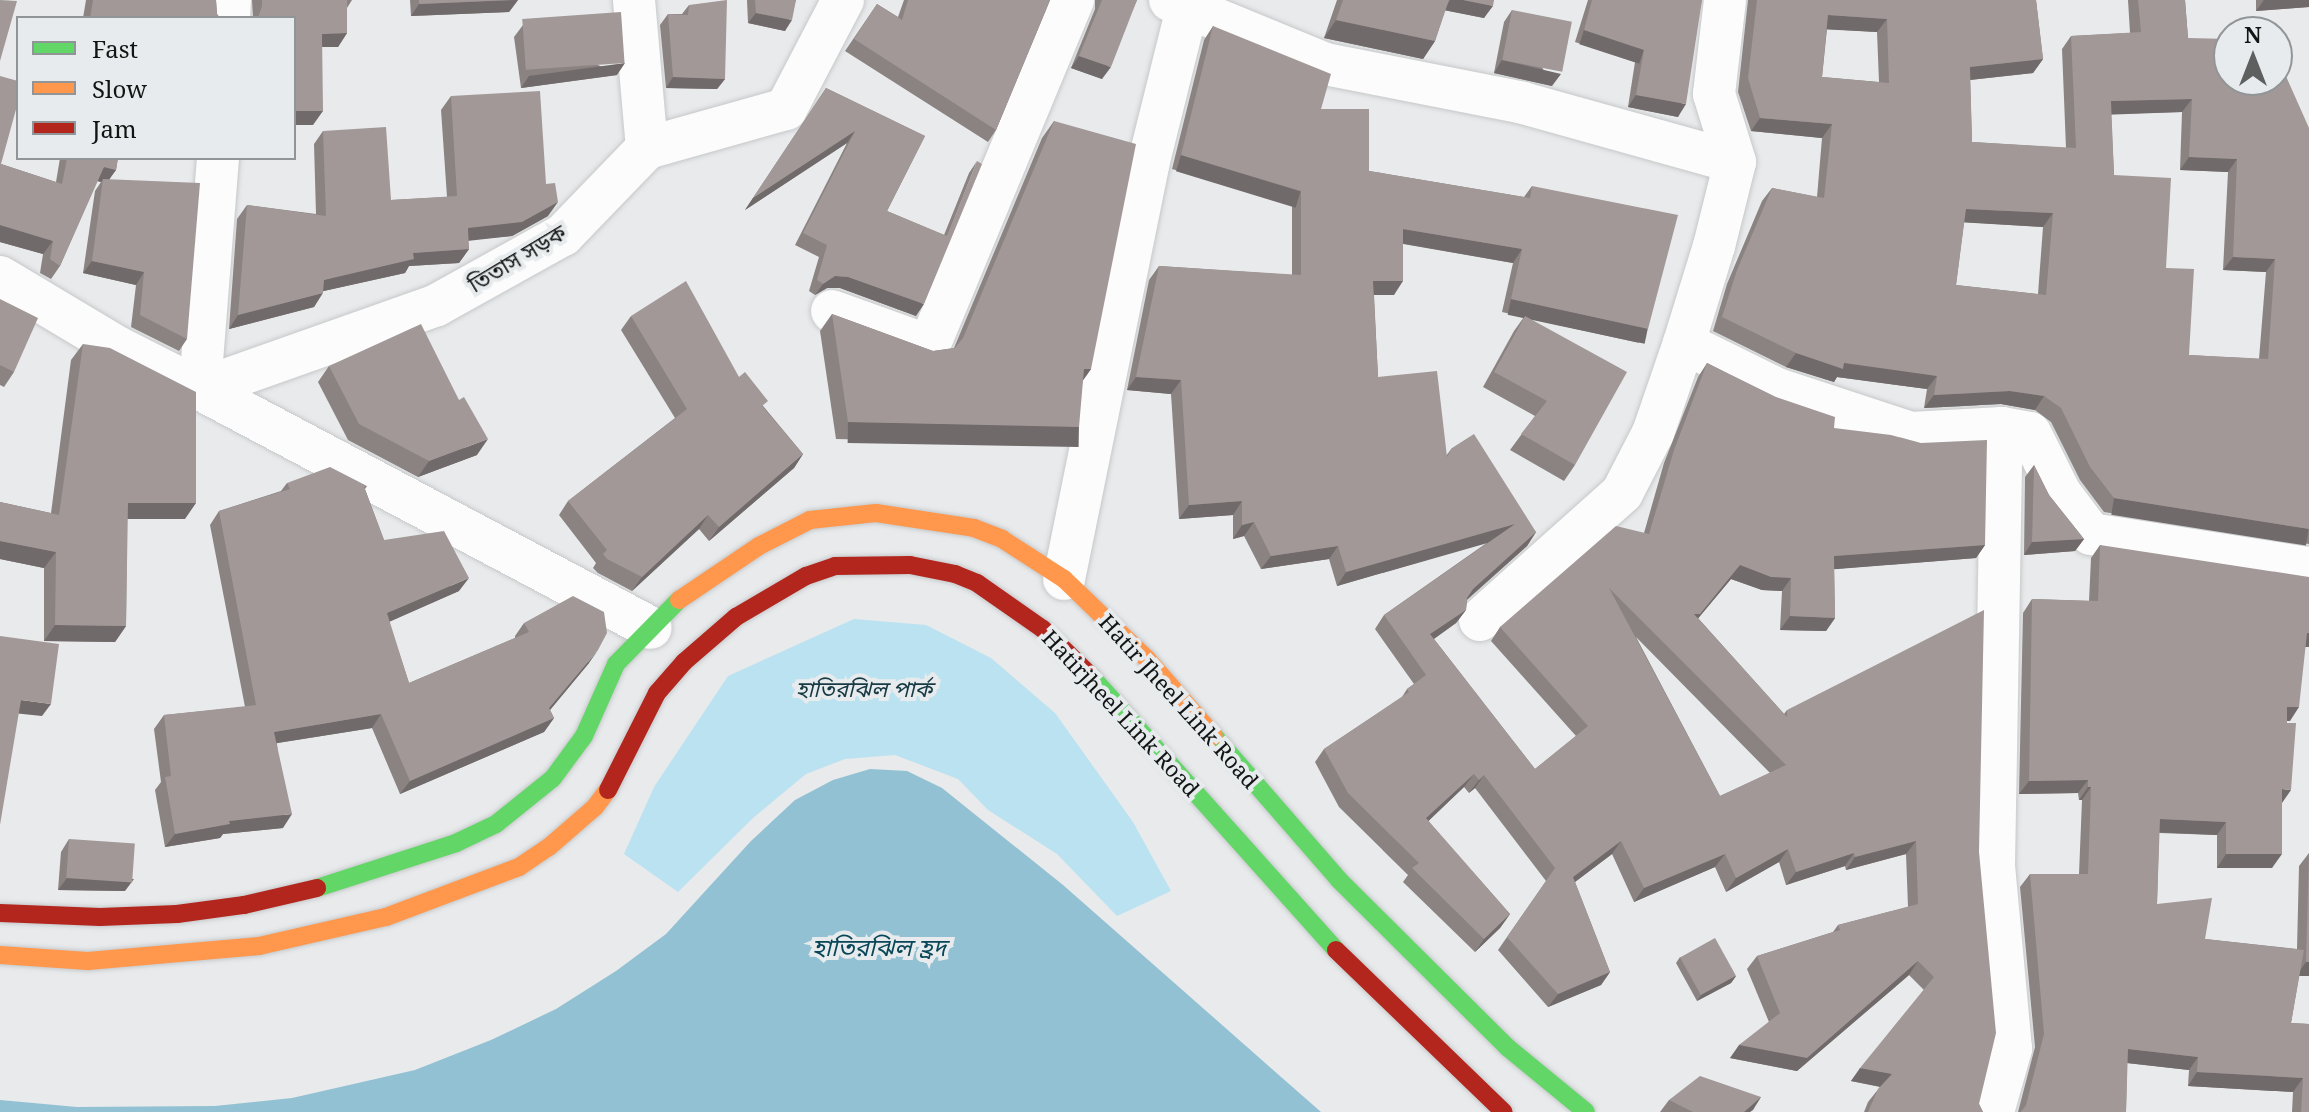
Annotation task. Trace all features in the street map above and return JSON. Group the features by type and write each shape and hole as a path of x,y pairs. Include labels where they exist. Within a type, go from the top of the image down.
{"main road":[{"name":"Hatir Jheel Link Road","path":"0,913 100,917 177,914 244,905 330,885 456,843 496,824 553,778 584,736 616,664 629,647 682,597 759,546 810,520 876,513 974,528 1033,557 1064,579 1155,668 1285,822 1339,880 1507,1047 1586,1112"},
{"name":"Hatirjheel Link Road","path":"0,955 88,961 259,946 386,917 483,883 519,867 549,847 595,807 616,780 657,693 684,662 736,617 795,582 835,566 872,563 910,565 955,574 977,583 1043,629 1099,683 1333,947 1504,1112"}],"street":[{"path":"634,0 647,148 786,109 843,0"},
{"path":"832,311 929,346 1073,0"},
{"path":"1480,620 1622,493 1653,433 1714,246 1735,162 1714,94 1725,0"},
{"path":"1064,579 1178,4 1325,64 1523,103 1735,162"},
{"name":"তিতাস সড়ক","path":"200,389 437,305 563,235 647,148"},
{"path":"200,389 218,160"},
{"path":"0,277 117,347 651,628"},
{"path":"1684,343 1777,389 1911,433 2002,428 2030,433 2060,493 2091,534 2309,568"},
{"path":"1993,1112 2011,1049 1994,866 2002,428"}],"green space":[{"name":"হাতিরঝিল পার্ক","path":"854,619 926,625 991,658 1055,713 1133,822 1171,891 1117,916 1057,854 988,810 958,779 895,755 845,759 806,774 753,818 678,892 624,854 654,787 728,676"}],"water":[{"name":"হাতিরঝিল হ্রদ","path":"870,769 907,771 942,788 1063,885 1321,1112 0,1112 0,1100 77,1107 215,1106 292,1098 415,1070 491,1040 556,1009 616,971 666,934 751,841 795,800 833,780"}],"building":[{"path":"0,0 17,1 0,61"},
{"path":"93,0 216,0 218,16 90,16"},
{"path":"262,0 347,0 347,33 322,34 323,111 296,111 296,16 259,16"},
{"path":"419,0 510,0 419,4"},
{"path":"727,0 725,79 673,77 668,14 688,15 689,5"},
{"path":"755,0 796,0 792,20 756,13"},
{"path":"908,0 1050,0 996,130 854,39 877,4 902,20"},
{"path":"1102,0 1137,0 1111,67 1079,56"},
{"path":"1343,0 1449,0 1435,41 1336,20"},
{"path":"1463,0 1494,0 1493,6"},
{"path":"1592,0 1702,0 1686,104 1636,95 1644,50 1584,30"},
{"path":"1757,0 2036,0 2043,59 1970,67 1972,142 2076,148 2071,36 2141,32 2138,0 2185,0 2188,38 2213,39 2213,96 2293,96 2293,92 2309,128 2309,529 2114,498 2090,467 2061,408 2044,396 2010,391 1934,395 1937,376 1844,363 1843,369 1796,353 1722,317 1737,270 1772,188 1824,198 1832,124 1760,118 1748,78","holes":["1828,15 1887,19 1889,83 1822,77","2192,99 2189,157 2237,159 2233,257 2275,259 2268,359 2189,355 2194,269 2166,268 2171,178 2114,175 2111,101","1966,209 2053,213 2046,295 1956,285"]},
{"path":"1512,10 1572,22 1562,72 1502,60"},
{"path":"621,12 625,63 526,70 522,19"},
{"path":"1213,26 1331,74 1321,109 1369,109 1369,171 1530,198 1532,186 1678,215 1648,329 1511,299 1522,249 1403,229 1403,281 1373,281 1378,377 1437,371 1447,457 1452,448 1474,434 1536,532 1473,589 1467,598 1466,610 1430,634 1535,769 1588,726 1500,627 1616,526 1649,534 1674,450 1707,363 1776,397 1835,417 1834,428 1891,435 1921,443 1987,440 1985,545 1834,556 1835,618 1790,616 1791,578 1771,577 1740,565 1700,614 1694,614 1787,717 1787,710 1984,610 1979,852 1996,1033 1979,1104 1983,1112 1868,1112 1878,1089 1892,1074 1860,1068 1934,977 1918,961 1807,1058 1739,1045 1780,1013 1757,956 1840,930 1838,925 1918,904 1916,841 1855,857 1854,853 1796,872 1788,849 1736,878 1725,854 1644,888 1621,841 1573,877 1610,972 1558,994 1507,937 1555,868 1484,775 1479,780 1474,774 1426,818 1510,914 1484,939 1412,868 1419,863 1348,793 1324,749 1409,692 1407,689 1426,675 1384,615 1515,524 1346,572 1338,546 1271,556 1254,522 1242,525 1242,501 1189,505 1181,380 1136,377 1159,266 1301,275 1301,191 1181,155","holes":["1609,588 1786,765 1720,796"]},
{"path":"0,76 16,80 16,109 1,164 62,184 67,160 118,160 116,170 104,167 60,266 50,259 53,241 0,225"},
{"path":"826,88 925,136 887,211 947,236 977,161 982,164 924,304 848,277 835,276 823,284 817,280 827,245 803,233 855,131 753,198"},
{"path":"540,91 546,184 555,183 558,202 522,222 468,228 469,249 413,253 414,259 324,280 323,293 238,315 247,205 326,216 323,131 386,127 391,200 457,196 451,96"},
{"path":"1054,121 1136,144 1091,369 1084,369 1079,427 848,422 832,314 933,351 955,348 963,338"},
{"path":"103,179 200,183 187,339 140,315 144,272 92,261"},
{"path":"686,281 739,377 745,372 768,401 762,406 803,454 719,527 708,515 642,577 607,559 603,554 607,550 568,501 687,409 631,316"},
{"path":"0,299 38,318 14,372 0,365"},
{"path":"1525,316 1627,372 1575,465 1521,434 1547,401 1494,372"},
{"path":"421,324 459,400 464,397 488,439 429,461 359,424 329,366"},
{"path":"83,344 110,348 196,392 196,503 128,503 126,626 55,625 56,552 0,541 0,502 59,515"},
{"path":"2034,465 2049,495 2084,539 2032,542"},
{"path":"330,467 367,486 364,487 384,540 444,531 469,578 387,613 409,683 529,632 524,623 573,596 604,612 607,633 598,650 549,708 554,718 410,781 381,714 274,732 292,814 229,821 230,824 175,834 165,777 171,776 164,715 256,705 219,511 290,489 287,483"},
{"path":"2100,545 2309,577 2309,633 2299,707 2287,707 2287,723 2296,723 2291,790 2282,789 2282,854 2226,854 2226,822 2160,819 2157,904 2212,898 2205,939 2304,950 2291,1023 2309,1024 2309,1112 2301,1112 2303,1078 2197,1072 2198,1057 2128,1049 2126,1112 2021,1112 2026,1105 2044,1034 2030,874 2088,874 2091,787 2088,787 2088,780 2029,781 2032,599 2098,601"},
{"path":"0,636 59,644 51,704 21,700 0,825"},
{"path":"69,839 135,844 132,883 66,878"},
{"path":"2309,853 2309,962 2306,962"},
{"path":"1715,938 1736,976 1701,995 1680,957"},
{"path":"1700,1076 1761,1097 1744,1112 1693,1112 1669,1100"}],"traffic: fast":[{"path":"317,888 456,843 496,824 553,778 584,736 616,664 679,600"},
{"path":"1091,676 1336,950"},
{"path":"1214,736 1339,880 1507,1047 1586,1112"}],"traffic: slow":[{"path":"679,600 759,546 810,520 876,513 974,528 1002,539 1064,579 1147,659 1214,736"},
{"path":"0,955 88,961 259,946 386,917 519,867 549,847 595,807 608,790"}],"traffic: jam":[{"path":"608,790 657,693 684,662 736,617 806,576 835,566 910,565 955,574 977,583 1043,629 1091,676"},
{"path":"0,913 100,917 177,914 244,905 317,888"},
{"path":"1336,950 1504,1112"}]}
